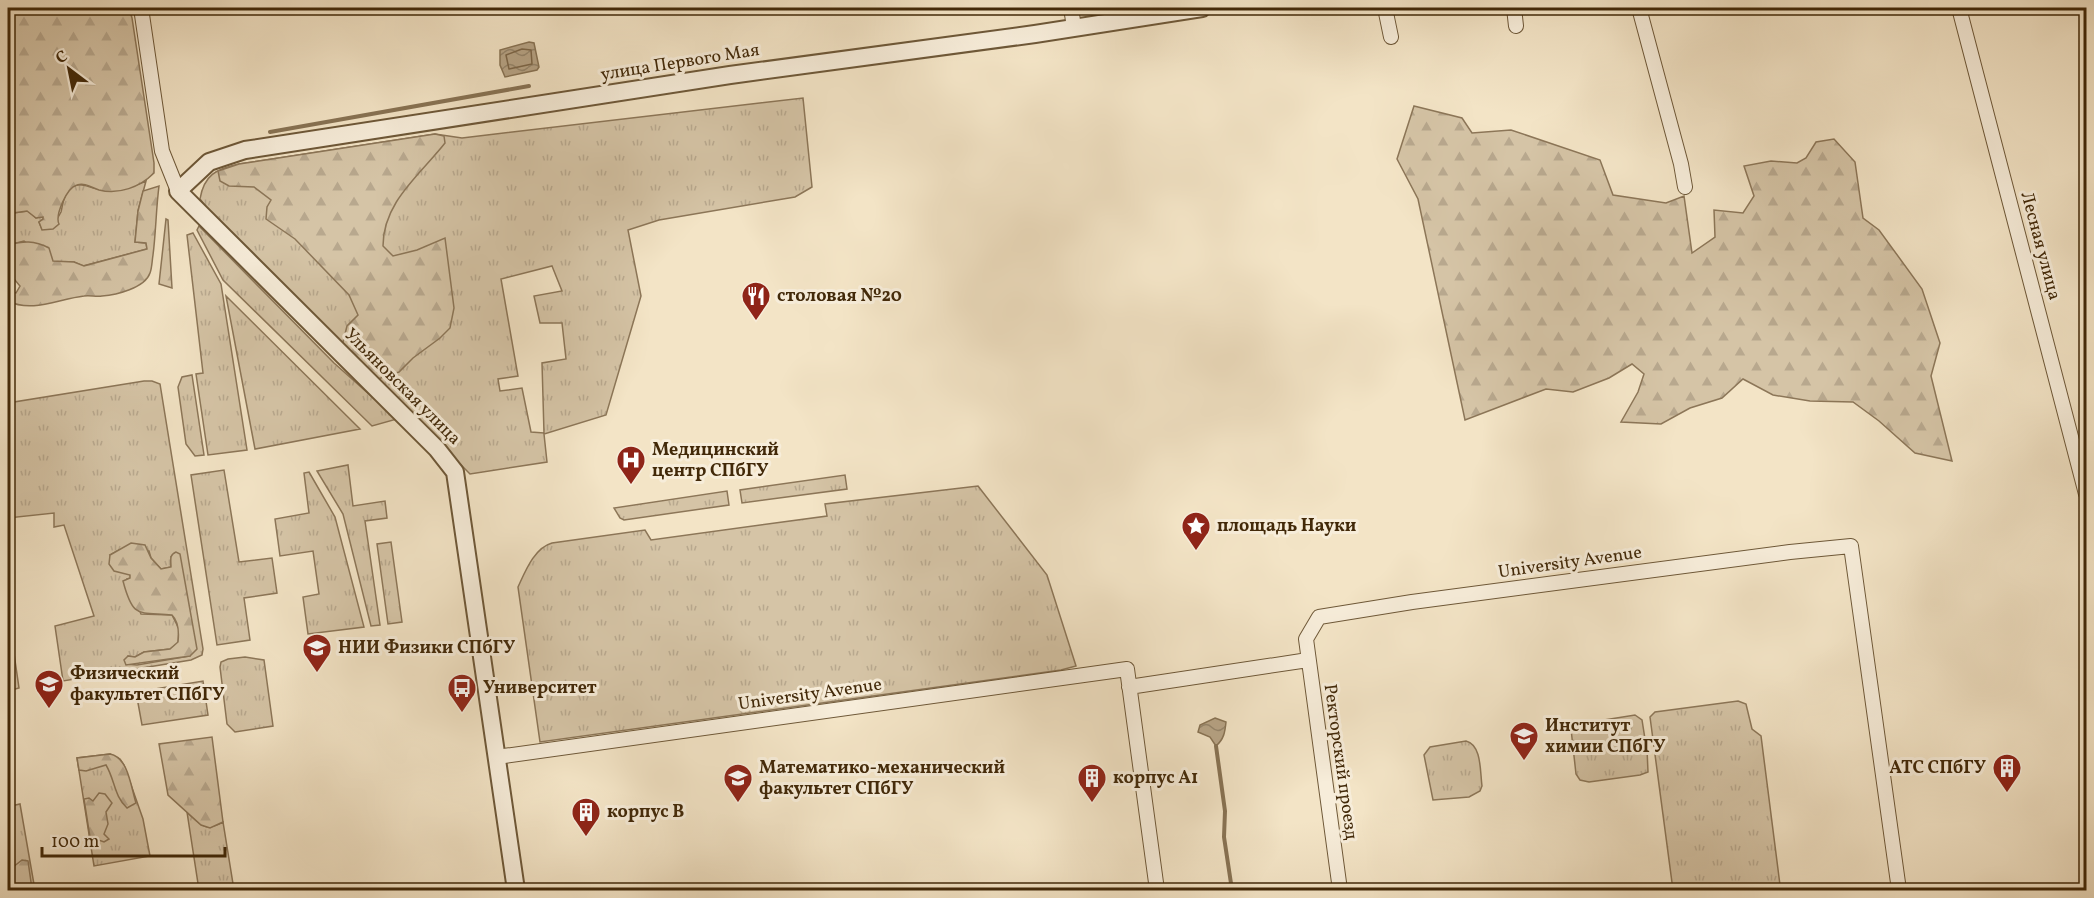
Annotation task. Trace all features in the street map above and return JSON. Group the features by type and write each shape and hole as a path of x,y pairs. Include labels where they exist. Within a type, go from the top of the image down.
{"street":[{"name":"Ульяновская улица","path":"141,8 162,151 178,191 452,466 459,489 516,891"},
{"path":"1071,8 1074,27"},
{"name":"улица Первого Мая","path":"178,191 209,162 245,150 741,73 1202,8"},
{"path":"1385,8 1391,37"},
{"path":"1514,8 1516,26"},
{"path":"1639,8 1681,164 1685,187"},
{"name":"Лесная улица","path":"1959,8 2086,494"},
{"name":"University Avenue","path":"1306,639 1319,617 1412,602 1778,553 1851,546 1899,891"},
{"name":"Ректорский проезд","path":"1306,639 1340,891"},
{"path":"1157,891 1129,687 1308,660"},
{"name":"University Avenue","path":"497,756 1127,669 1129,687"}],"green space":[{"path":"8,8 129,8 132,18 154,173 136,186 122,191 99,190 83,184 73,187 62,203 59,224 53,229 42,230 39,222 43,217 36,218 27,211 13,213 8,217"},
{"path":"803,98 812,187 795,197 659,220 628,230 641,296 606,415 544,434 547,462 470,474 209,211 200,199 205,184 212,174 239,164 435,134 462,138","holes":["552,266 562,291 534,296 540,323 562,323 566,359 542,363 544,433 531,432 522,388 500,391 498,379 518,376 501,279"]},
{"path":"1414,106 1462,118 1472,133 1511,130 1600,160 1613,195 1666,203 1684,196 1692,253 1715,237 1714,210 1743,213 1754,196 1744,166 1771,161 1797,163 1806,158 1816,142 1834,139 1855,162 1863,218 1879,230 1922,289 1940,343 1931,376 1952,461 1915,453 1879,421 1853,402 1810,401 1773,395 1743,379 1722,398 1690,408 1661,424 1621,422 1638,392 1644,374 1632,364 1609,378 1573,392 1546,389 1465,420 1418,199 1397,159"},
{"path":"435,134 444,136 445,143 414,178 396,203 389,216 383,246 393,256 417,250 445,238 454,308 450,328 399,372 378,379 342,346 347,326 358,315 349,295 295,239 266,219 267,207 271,200 254,187 229,186 220,181 218,171 239,164"},
{"path":"146,181 138,211 135,242 146,243 147,249 83,266 74,262 52,262 24,241 8,245 8,217 13,213 28,211 36,218 43,216 44,219 39,222 42,229 51,228 61,212 63,200 69,190 77,185 96,189 117,189"},
{"path":"159,186 152,267 142,283 115,294 84,296 45,304 26,306 8,301 8,291 16,293 20,286 15,280 8,282 8,245 33,242 49,248 53,261 74,262 84,266 147,249 146,243 135,242 138,211 143,191"},
{"path":"166,219 168,220 172,288 159,284"},
{"path":"199,226 334,363 397,419 372,426 223,280 197,230"},
{"path":"193,233 221,284 247,450 208,455 196,374 203,373 187,235"},
{"path":"226,296 360,429 255,449"},
{"path":"192,375 204,455 195,456 186,444 178,387 182,377"},
{"path":"144,381 160,384 203,649 202,655 191,660 63,681 55,626 94,616 64,525 54,527 54,513 8,518 8,403","holes":["119,550 149,551 151,558 161,569 171,567 171,556 190,656 137,665 126,664 128,656 135,657 144,652 170,649 178,643 179,629 172,615 141,614 127,579 131,578 130,575 110,555"]},
{"path":"348,465 353,506 385,501 387,518 365,521 380,625 371,626 343,514 317,471"},
{"path":"224,470 239,562 272,558 277,593 244,598 250,640 217,645 191,475"},
{"path":"309,472 335,517 364,627 308,634 303,597 319,594 313,551 280,556 275,519 309,513 304,473"},
{"path":"845,475 847,489 742,503 740,490"},
{"path":"978,486 1047,575 1076,666 1061,670 540,742 518,587 535,555 546,546 552,543 645,530 651,540 827,516 825,504"},
{"path":"727,491 729,505 624,520 614,508"},
{"path":"391,542 402,622 388,624 377,544"},
{"path":"131,543 145,545 151,558 161,569 171,567 172,555 176,552 180,554 197,649 190,656 126,665 124,660 128,656 135,657 144,652 170,649 178,642 177,624 172,615 144,613 134,608 123,581 130,578 130,575 114,571 109,564 110,555"},
{"path":"8,633 11,633 19,688 8,691"},
{"path":"245,657 264,660 273,726 235,732 227,724 220,667 221,662 228,659"},
{"path":"203,681 208,715 142,725 136,692"},
{"path":"1738,701 1746,704 1752,729 1761,736 1780,885 1744,890 1673,890 1650,717 1655,712"},
{"path":"1635,715 1642,720 1645,739 1642,740 1644,749 1647,749 1648,772 1589,782 1580,780 1576,774 1571,729 1573,725"},
{"path":"212,737 223,822 210,828 201,825 168,795 159,744"},
{"path":"1466,741 1478,753 1482,786 1480,791 1469,797 1433,800 1424,755 1430,747"},
{"path":"110,754 120,759 124,765 143,819 150,856 94,866 77,758"},
{"path":"110,754 121,761 130,781 136,803 127,808 117,793 106,765 86,771 79,770 77,758"},
{"path":"8,786 11,806 20,804 35,890 8,890"},
{"path":"99,793 105,794 112,803 106,812 108,824 104,834 109,839 104,842 90,837 84,799 89,798 93,801"},
{"path":"187,812 207,827 223,822 234,890 199,890"},
{"path":"22,860 28,861 32,889 13,890 8,885 8,871"}],"water":[{"path":"529,42 534,43 539,67 537,70 505,77 500,65 500,50"},
{"path":"1215,718 1226,722 1224,735 1216,746 1210,737 1198,732 1200,725"}],"waterway":[{"path":"270,132 529,86"},
{"path":"1216,746 1225,811 1224,837 1232,890"}],"place":[{"name":"столовая №20","path":"756,322"},
{"name":"Медицинский центр СПбГУ","path":"631,486"},
{"name":"площадь Науки","path":"1196,552"},
{"name":"НИИ Физики СПбГУ","path":"317,674"},
{"name":"Физический факультет СПбГУ","path":"49,710"},
{"name":"Университет","path":"462,714"},
{"name":"Институт химии СПбГУ","path":"1524,762"},
{"name":"АТС СПбГУ","path":"2007,794"},
{"name":"Математико-механический факультет СПбГУ","path":"738,804"},
{"name":"корпус А1","path":"1092,804"},
{"name":"корпус В","path":"586,838"}]}
